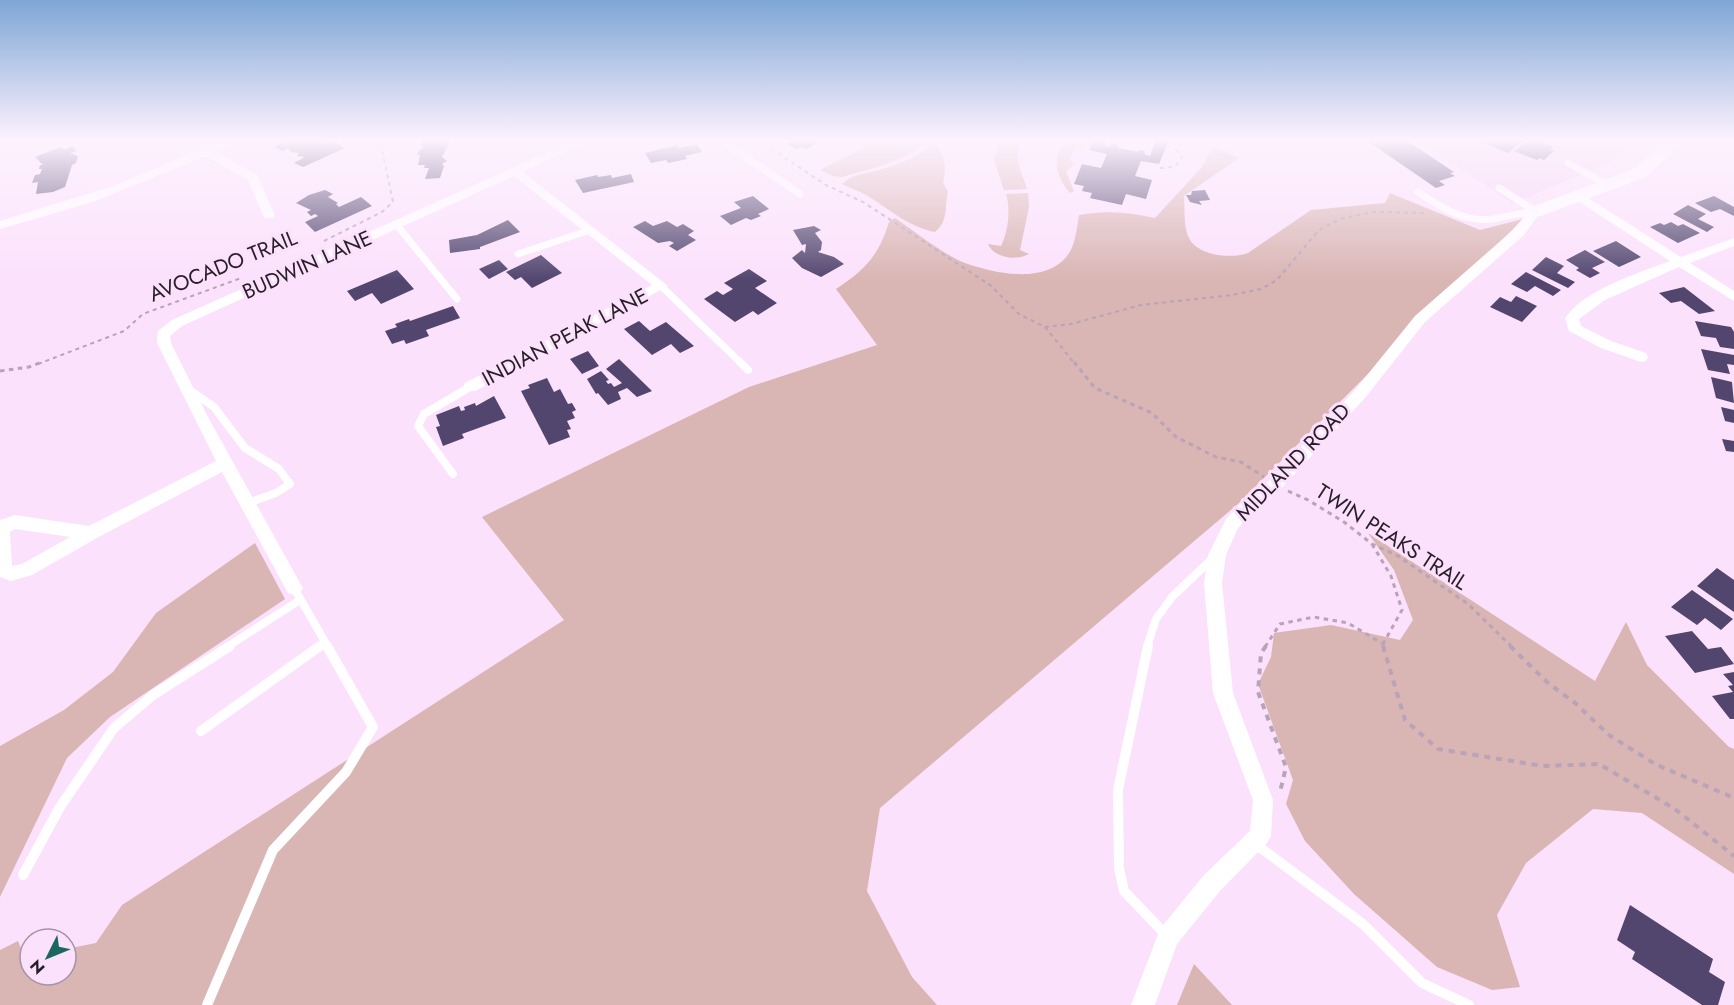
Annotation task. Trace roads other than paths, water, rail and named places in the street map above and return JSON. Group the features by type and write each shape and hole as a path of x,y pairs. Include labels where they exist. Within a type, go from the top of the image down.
{"street":[{"path":"0,225 93,199 125,187"},
{"path":"257,187 269,215"},
{"name":"BUDWIN LANE","path":"297,594 187,388 164,343 163,334 177,323 479,187"},
{"path":"535,187 661,286"},
{"path":"1535,212 1606,187"},
{"path":"1579,196 1734,297"},
{"name":"MIDLAND ROAD","path":"1254,843 1260,836 1263,800 1223,693 1213,583 1217,555 1232,524 1248,507 1275,485 1360,394 1420,319 1518,233 1535,212"},
{"path":"1641,357 1622,351 1574,328 1572,318 1579,308 1603,294 1734,242"},
{"name":"INDIAN PEAK LANE","path":"470,387 661,286"},
{"path":"91,533 15,522 6,525 2,531 3,570 11,574 26,570 91,533 226,463"},
{"path":"1143,1005 1168,937 1212,883 1254,843"}],"lane":[{"path":"790,187 800,194"},
{"path":"1499,188 1535,212"},
{"path":"1418,192 1439,207 1459,215 1492,220 1517,211 1535,212"},
{"path":"396,224 458,299"},
{"path":"518,254 590,230"},
{"path":"661,286 748,370"},
{"path":"453,474 418,426 424,414 470,387"},
{"path":"187,388 208,402 249,451 276,468 288,479 290,484 276,494 248,503"},
{"path":"1168,937 1124,891 1119,868 1118,790 1145,655 1156,619 1172,597 1217,555"},
{"path":"23,875 60,807 114,728 153,695 297,594 373,727 346,772 273,850 207,1005"},
{"path":"201,731 324,643"},
{"path":"1254,843 1362,924 1422,983 1469,1005"}]}
